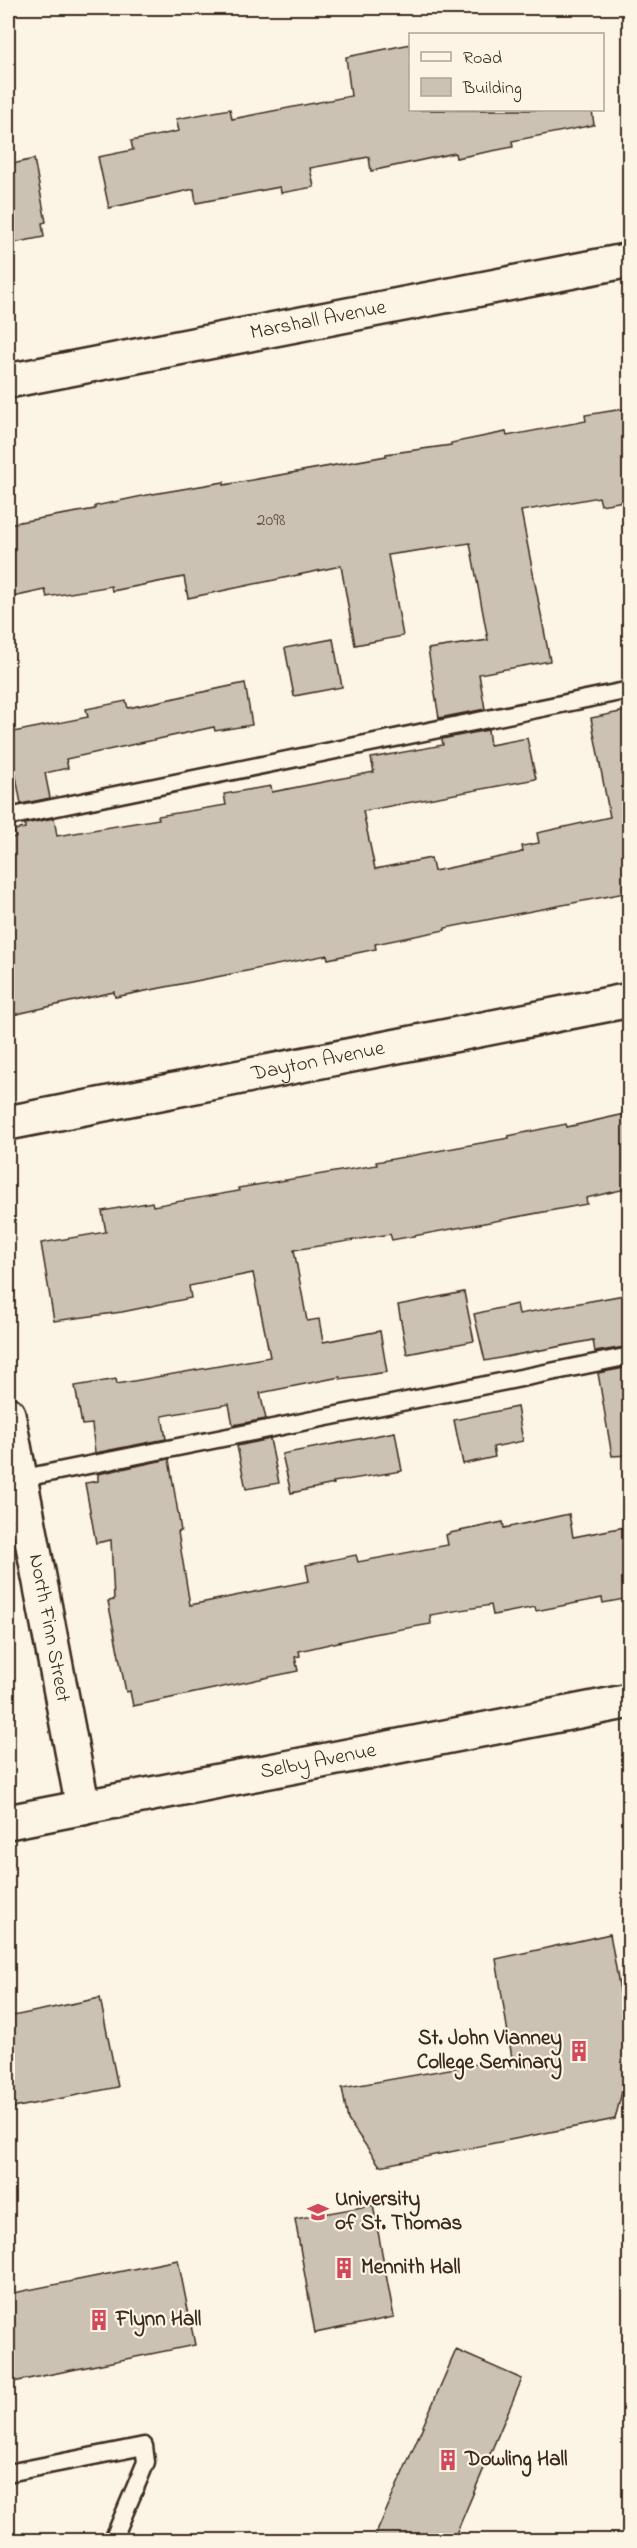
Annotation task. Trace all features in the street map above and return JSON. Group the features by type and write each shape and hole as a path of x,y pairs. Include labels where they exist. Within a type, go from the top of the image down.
{"street":[{"name":"Marshall Avenue","path":"8,381 630,260"},
{"name":"Dayton Avenue","path":"8,1123 630,1000"},
{"name":"North Finn Street","path":"8,1414 14,1480 83,1808"},
{"name":"Selby Avenue","path":"8,1822 630,1701"}],"lane":[{"path":"8,817 630,690"},
{"path":"14,1480 630,1356"},
{"path":"8,2473 144,2446 146,2462 113,2541"}],"building":[{"path":"409,44 409,111 592,111 594,125 512,141 513,147 456,158 455,153 371,171 369,157 310,168 314,187 281,193 280,187 196,203 194,189 109,208 98,157 133,150 131,141 179,131 176,119 230,109 232,119 351,96 346,57"},
{"path":"34,159 46,222 42,223 44,237 8,244 8,165"},
{"path":"630,408 630,500 601,505 599,497 521,511 550,661 479,674 485,709 439,718 428,649 488,640 470,543 388,555 403,636 355,645 341,566 188,598 184,577 112,591 111,586 47,597 45,590 8,598 8,524 95,509 95,506 147,495 224,482 224,485 386,456 386,454 451,445 451,443 506,432 507,436 586,421 585,415"},
{"path":"333,639 342,687 294,696 285,648"},
{"path":"245,683 252,725 215,731 214,727 66,759 68,768 45,773 50,798 21,804 8,733 88,717 86,709 126,701 128,708"},
{"path":"630,710 630,892 445,928 445,930 375,944 376,949 328,959 327,955 115,997 114,992 8,1016 8,838 16,837 14,830 25,828 25,824 54,818 57,836 159,819 158,816 226,805 224,794 271,786 272,792 374,772 371,758 443,745 442,739 488,730 490,745 527,738 536,779 363,811 375,869 431,858 434,871 519,853 523,851 522,846 539,843 537,833 610,817 591,718"},
{"path":"625,1114 630,1135 630,1188 586,1198 587,1204 392,1240 390,1234 294,1250 307,1321 319,1319 323,1342 380,1331 387,1372 340,1379 340,1377 260,1393 266,1419 233,1425 229,1404 162,1416 166,1439 95,1453 92,1424 82,1425 75,1386 116,1379 117,1384 270,1357 253,1273 189,1286 191,1298 122,1312 54,1321 41,1243 106,1232 102,1211 152,1202 153,1206 239,1191 238,1188 377,1165 376,1162"},
{"path":"464,1292 474,1341 407,1354 398,1305"},
{"path":"630,1294 630,1346 595,1352 593,1340 485,1361 474,1314 517,1304 519,1314"},
{"path":"630,1367 630,1455 612,1456 598,1373"},
{"path":"517,1407 523,1441 493,1447 495,1457 463,1464 454,1420"},
{"path":"395,1432 402,1471 333,1482 334,1484 291,1493 282,1454"},
{"path":"270,1439 279,1483 246,1489 237,1446"},
{"path":"169,1459 190,1605 309,1581 306,1565 356,1555 358,1562 448,1545 446,1535 450,1533 503,1522 504,1528 569,1514 573,1537 630,1526 630,1598 603,1603 602,1598 536,1611 535,1607 493,1615 491,1605 430,1615 431,1624 373,1634 299,1651 300,1656 295,1657 298,1671 133,1706 130,1691 126,1692 108,1601 114,1600 111,1540 96,1543 85,1483 98,1481 98,1474"},
{"name":"St. John Vianney College Seminary","path":"610,1934 630,2048 630,2061 615,2119 380,2166 348,2120 342,2088 512,2058 496,1959"},
{"path":"100,1998 118,2087 8,2109 8,2017"},
{"name":"Mennith Hall","path":"373,2205 394,2317 315,2333 295,2219"},
{"name":"Flynn Hall","path":"178,2260 195,2345 8,2383 8,2294"},
{"name":"Dowling Hall","path":"456,2350 522,2379 453,2541 373,2541"}],"place":[{"name":"St. John Vianney College Seminary","path":"579,2051"},
{"name":"University of St. Thomas","path":"318,2212"},
{"name":"Mennith Hall","path":"344,2268"},
{"name":"Flynn Hall","path":"99,2320"},
{"name":"Dowling Hall","path":"448,2460"}]}
